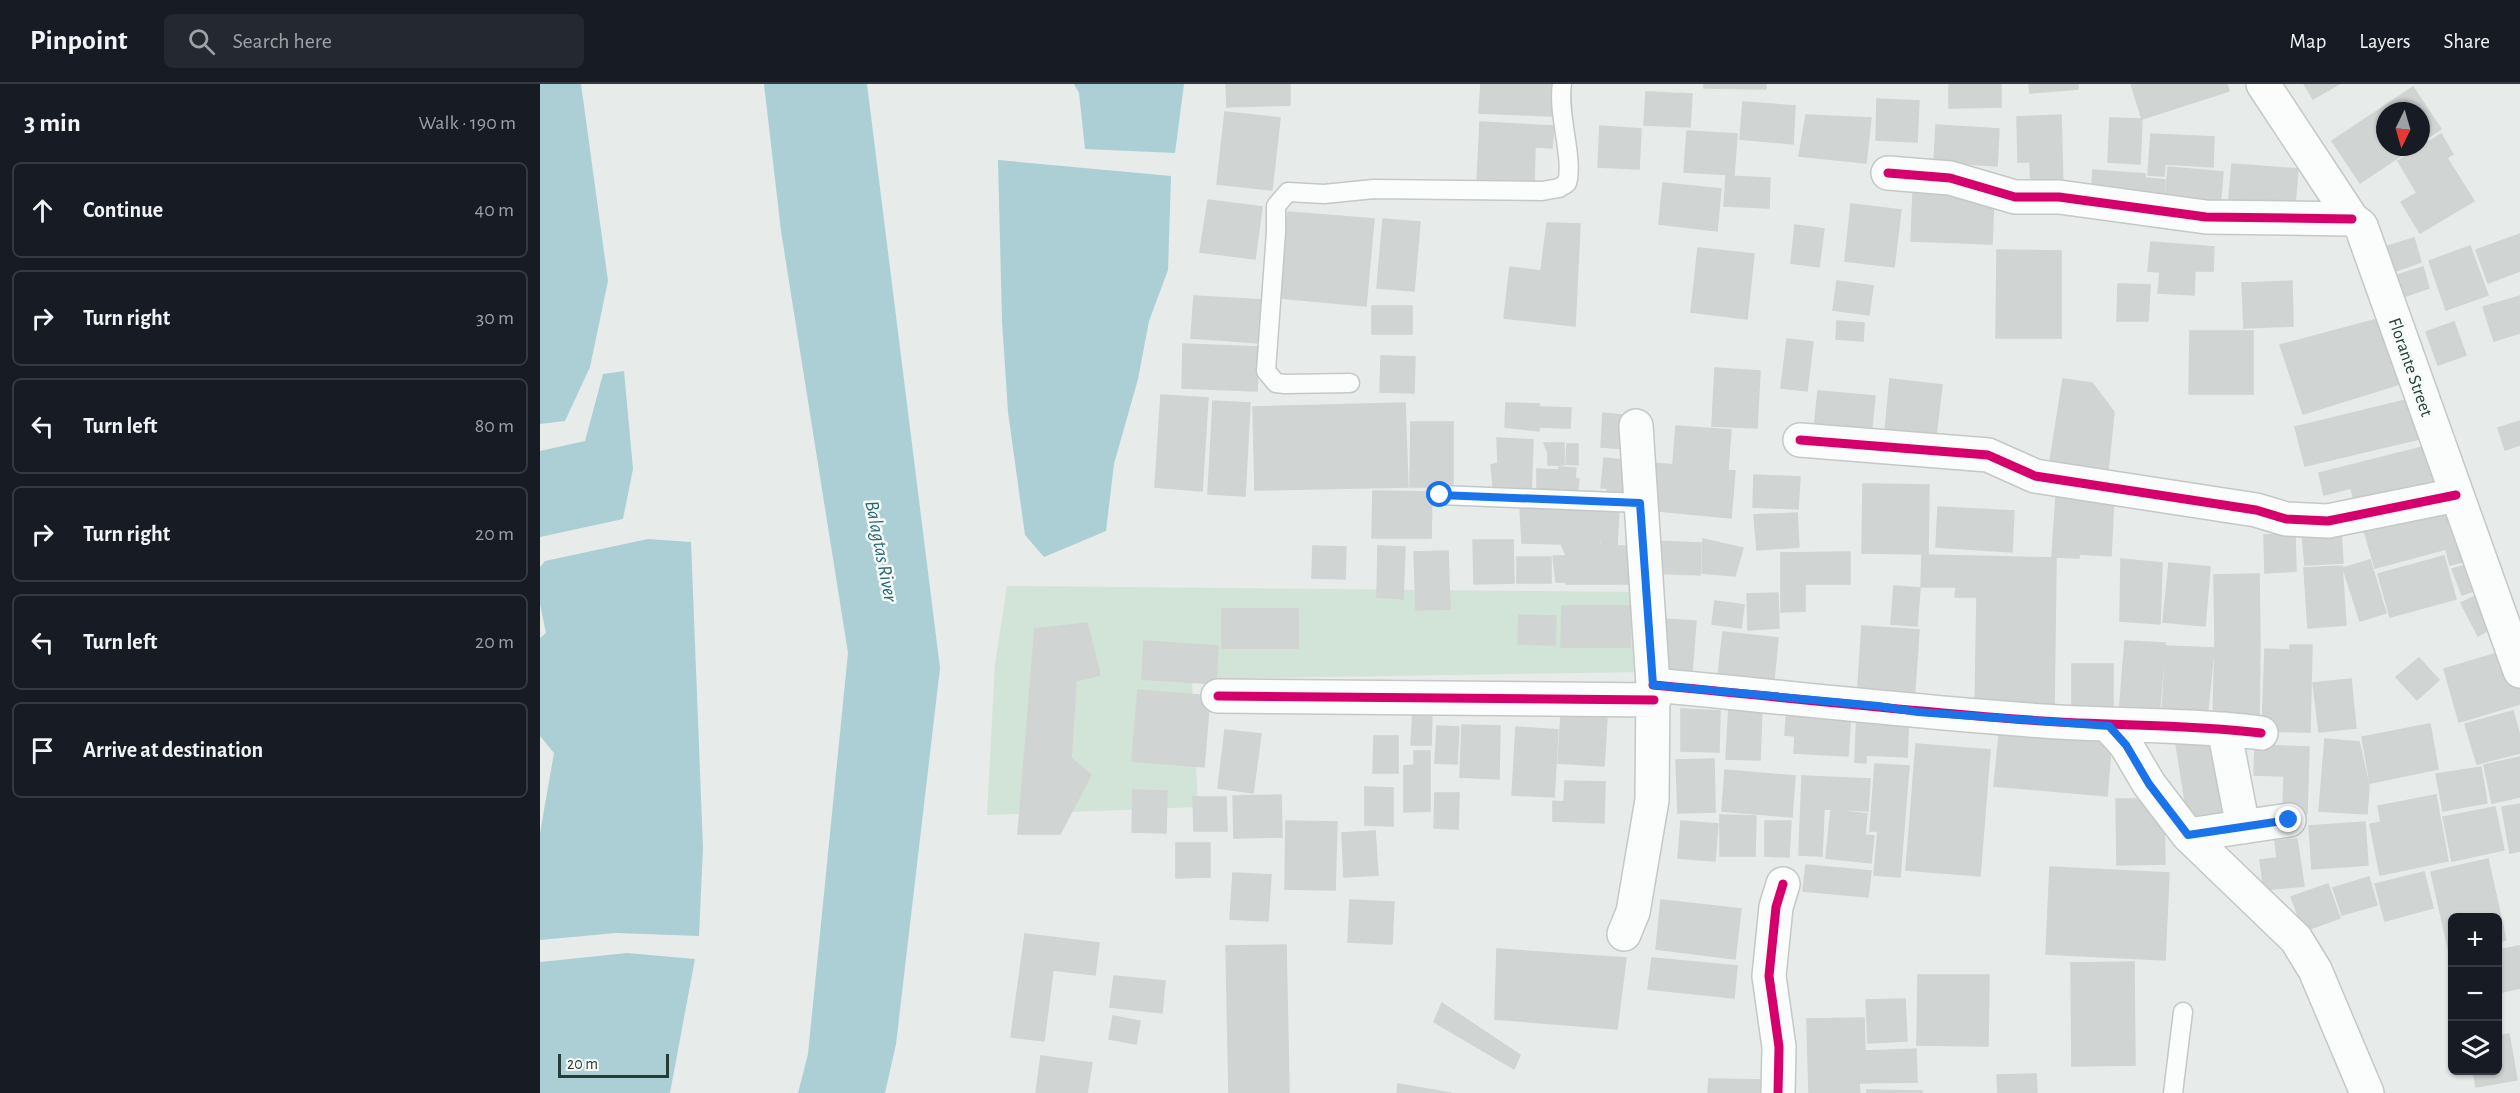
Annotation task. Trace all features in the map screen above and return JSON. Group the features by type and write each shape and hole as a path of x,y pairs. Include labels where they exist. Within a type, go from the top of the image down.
{"street":[{"name":"Florante Street","path":"2264,84 2352,219 2361,226 2520,671"},
{"path":"1888,173 1950,178 2015,196 2059,197 2206,217 2352,219"},
{"path":"1624,934 1633,912 1652,800 1654,693 1636,426"},
{"path":"1800,440 1988,455 2035,476 2256,510 2286,519 2328,521 2456,495"},
{"path":"1218,696 1654,693 1878,706 1918,712 2109,726 2224,729 2261,733"},
{"path":"2109,726 2126,745 2149,784 2188,835 2296,939 2315,970 2367,1093"},
{"path":"2224,729 2243,827"},
{"path":"2188,835 2289,820"},
{"path":"1778,1093 1779,1047 1769,976 1776,907 1783,884"}],"lane":[{"path":"1350,383 1285,384 1276,382 1266,370 1276,206 1288,192 1324,194 1374,189 1542,191 1559,188 1567,183 1569,175 1563,129 1562,84"},
{"path":"1440,495 1640,503"},
{"path":"2173,1093 2183,1012"}],"green space":[{"path":"1007,586 1642,592 1644,672 1192,679 1198,807 987,815 995,664"}],"water":[{"path":"540,84 581,84 608,281 590,367 565,421 540,424"},
{"name":"Balagtas River","path":"764,84 867,84 940,668 896,1044 885,1093 798,1093 808,1054 848,653 781,231"},
{"path":"1074,84 1184,84 1175,153 1085,149 1079,93"},
{"path":"998,160 1171,176 1168,270 1149,321 1138,379 1114,464 1106,531 1044,557 1025,535 1008,412 1002,321"},
{"path":"624,371 633,469 623,519 540,537 540,451 585,441 603,374"},
{"path":"648,539 691,542 703,848 699,936 616,933 540,940 540,833 554,753 540,736 540,638 546,633 540,604 540,567 545,561"},
{"path":"627,953 695,959 670,1093 540,1093 540,962"}],"building":[{"path":"1226,84 1290,84 1290,105 1227,107"},
{"path":"1481,84 1553,84 1552,116 1479,113"},
{"path":"1704,84 1766,84 1766,89 1704,88"},
{"path":"1949,84 2001,84 2001,107 1949,108"},
{"path":"2029,84 2078,84 2078,89 2030,93"},
{"path":"2131,84 2227,84 2229,91 2142,119"},
{"path":"2304,84 2339,84 2313,99"},
{"path":"2413,87 2423,102 2390,102"},
{"path":"1646,92 1692,94 1690,127 1644,125"},
{"path":"1877,99 1919,101 1917,142 1876,140"},
{"path":"1743,102 1795,106 1793,144 1740,139"},
{"path":"1225,112 1280,118 1272,190 1217,184"},
{"path":"2376,112 2376,156 2400,156 2360,183 2332,141"},
{"path":"2430,112 2441,129 2430,136"},
{"path":"1806,115 1871,118 1866,163 1799,156"},
{"path":"2061,115 2063,186 2031,187 2030,162 2018,162 2017,117"},
{"path":"2110,118 2142,119 2140,164 2108,162"},
{"path":"1480,122 1554,126 1552,148 1535,147 1534,187 1477,184"},
{"path":"1936,125 1999,129 1997,166 1934,162"},
{"path":"1600,126 1641,129 1639,169 1598,167"},
{"path":"1687,131 1737,134 1734,175 1684,172"},
{"path":"2151,134 2214,137 2213,167 2165,164 2164,176 2148,175"},
{"path":"2441,134 2453,154 2447,158 2474,201 2420,233 2401,202 2417,193 2398,161 2406,156 2430,156 2430,141"},
{"path":"2232,164 2298,169 2294,215 2228,210"},
{"path":"2168,167 2223,172 2220,207 2165,202"},
{"path":"2093,170 2145,174 2145,178 2165,180 2163,203 2091,198"},
{"path":"1726,176 1770,178 1769,208 1724,206"},
{"path":"1663,183 1721,189 1717,231 1659,224"},
{"path":"1913,193 1994,195 1992,244 1911,241"},
{"path":"1208,200 1262,207 1255,259 1200,252"},
{"path":"1851,204 1901,210 1894,267 1845,261"},
{"path":"1288,212 1374,219 1366,306 1280,298"},
{"path":"1383,219 1420,222 1414,291 1377,288"},
{"path":"1547,223 1580,224 1575,326 1504,318 1510,267 1541,271"},
{"path":"1795,225 1824,229 1819,267 1791,263"},
{"path":"2520,234 2520,271 2488,283 2476,250"},
{"path":"2414,238 2421,262 2393,272 2385,247"},
{"path":"2151,242 2214,247 2213,271 2195,271 2194,295 2158,293 2160,272 2148,271"},
{"path":"2470,246 2488,295 2446,310 2429,261"},
{"path":"1698,248 1754,254 1747,319 1691,312"},
{"path":"1997,250 2061,251 2061,338 1996,338"},
{"path":"2423,267 2429,288 2403,297 2397,275"},
{"path":"1837,281 1873,286 1869,315 1833,310"},
{"path":"2292,281 2293,326 2244,328 2242,283"},
{"path":"2118,284 2150,285 2148,321 2117,321"},
{"path":"1194,296 1263,300 1260,343 1191,338"},
{"path":"2520,296 2520,333 2494,341 2483,307"},
{"path":"1372,306 1412,306 1412,334 1372,334"},
{"path":"2382,318 2403,383 2303,414 2280,345"},
{"path":"1837,321 1864,323 1863,341 1836,339"},
{"path":"2454,322 2466,355 2438,365 2426,332"},
{"path":"2190,331 2253,331 2253,394 2189,394"},
{"path":"1787,339 1813,342 1807,391 1781,388"},
{"path":"1183,344 1259,347 1257,391 1182,388"},
{"path":"1381,356 1415,357 1414,393 1380,392"},
{"path":"1715,368 1760,371 1757,428 1712,426"},
{"path":"1890,379 1942,385 1936,436 1885,431"},
{"path":"2063,379 2092,383 2114,412 2107,481 2048,474"},
{"path":"1818,391 1875,396 1871,436 1814,430"},
{"path":"1161,395 1208,398 1202,491 1155,487"},
{"path":"2406,400 2419,439 2305,466 2295,427"},
{"path":"1213,401 1250,403 1245,496 1208,494"},
{"path":"1405,403 1408,487 1255,490 1253,407"},
{"path":"1506,403 1539,404 1539,431 1505,427"},
{"path":"1540,407 1571,408 1570,428 1539,427"},
{"path":"1603,413 1632,416 1629,449 1601,447"},
{"path":"2520,421 2520,445 2505,450 2498,428"},
{"path":"1411,422 1453,422 1453,487 1410,487"},
{"path":"1676,426 1731,430 1728,469 1673,464"},
{"path":"1497,438 1533,440 1531,495 1494,494 1491,465 1498,463"},
{"path":"1544,443 1564,443 1564,465 1548,465 1548,453"},
{"path":"1567,444 1578,444 1578,465 1566,464"},
{"path":"2427,446 2438,489 2356,509 2351,488 2324,495 2319,473"},
{"path":"1604,458 1632,461 1631,495 1608,495 1607,488 1601,488"},
{"path":"1653,463 1735,471 1731,518 1649,510"},
{"path":"1559,467 1576,468 1575,478 1579,479 1577,494 1559,493"},
{"path":"1537,469 1559,470 1558,493 1537,493"},
{"path":"1754,475 1800,477 1798,509 1753,507"},
{"path":"1863,484 1929,485 1928,554 1862,553"},
{"path":"1373,491 1432,492 1431,538 1372,538"},
{"path":"2082,494 2114,495 2111,556 2080,554"},
{"path":"2056,497 2082,498 2079,558 2052,557"},
{"path":"2445,504 2462,562 2450,565 2446,549 2375,568 2363,527"},
{"path":"1602,506 1599,546 1562,545 1563,507"},
{"path":"1520,507 1562,507 1562,544 1522,543"},
{"path":"1938,507 2014,511 2012,552 1936,547"},
{"path":"1602,509 1619,510 1617,546 1601,545"},
{"path":"1797,513 1799,547 1757,550 1754,515"},
{"path":"2341,531 2343,563 2305,565 2302,534"},
{"path":"2295,533 2296,571 2265,573 2264,535"},
{"path":"1703,539 1743,548 1735,576 1702,573"},
{"path":"1473,540 1513,540 1514,583 1474,584"},
{"path":"1650,541 1701,543 1700,575 1648,573"},
{"path":"1313,546 1346,547 1345,579 1312,578"},
{"path":"1378,546 1405,547 1403,599 1377,597"},
{"path":"1562,546 1634,546 1633,584 1566,584 1566,555"},
{"path":"1448,551 1450,609 1416,610 1414,552"},
{"path":"1850,552 1850,584 1805,584 1805,611 1781,612 1781,553"},
{"path":"1922,555 2056,558 2054,714 1975,713 1977,597 1955,597 1956,587 1921,587"},
{"path":"1553,556 1565,556 1565,582 1556,582"},
{"path":"2444,556 2456,599 2390,617 2378,574"},
{"path":"1517,557 1551,557 1551,583 1517,583"},
{"path":"2121,559 2162,563 2160,624 2120,621"},
{"path":"2370,560 2386,613 2360,621 2343,568"},
{"path":"2169,563 2210,567 2205,626 2163,622"},
{"path":"2467,565 2476,590 2462,595 2452,569"},
{"path":"2342,566 2346,625 2308,628 2304,568"},
{"path":"2259,574 2260,643 2215,642 2214,575"},
{"path":"1894,586 1920,588 1917,626 1891,624"},
{"path":"1778,593 1779,628 1748,630 1747,594"},
{"path":"2481,593 2498,625 2478,636 2461,603"},
{"path":"1715,601 1744,605 1741,628 1712,624"},
{"path":"1562,606 1630,606 1630,647 1561,647"},
{"path":"1222,609 1298,609 1298,648 1222,648"},
{"path":"1519,615 1556,616 1555,645 1518,644"},
{"path":"1662,619 1696,621 1692,672 1658,669"},
{"path":"1087,623 1100,675 1076,681 1071,758 1091,775 1060,834 1018,834 1035,629"},
{"path":"1862,626 1919,630 1914,703 1857,700"},
{"path":"1723,632 1778,638 1773,690 1717,684"},
{"path":"1144,641 1218,646 1216,684 1142,679"},
{"path":"2125,641 2165,643 2159,718 2119,715"},
{"path":"2215,642 2260,643 2259,723 2213,722"},
{"path":"2290,645 2312,645 2310,732 2262,731 2265,649 2290,650"},
{"path":"2166,646 2214,648 2207,718 2162,714"},
{"path":"2508,650 2520,691 2520,704 2459,722 2444,669"},
{"path":"2419,658 2439,680 2417,700 2396,677"},
{"path":"2072,664 2113,664 2113,713 2072,713"},
{"path":"2351,679 2356,728 2319,732 2313,683"},
{"path":"1138,690 1210,696 1204,767 1132,761"},
{"path":"1787,706 1851,711 1848,756 1794,753 1795,736 1785,735"},
{"path":"1729,707 1762,709 1760,760 1726,759"},
{"path":"1681,709 1720,711 1719,752 1681,751"},
{"path":"1857,710 1909,713 1907,757 1866,755 1866,763 1855,762"},
{"path":"1413,711 1432,712 1431,745 1411,745"},
{"path":"2513,711 2520,736 2520,753 2477,764 2465,724"},
{"path":"1561,715 1607,718 1604,766 1558,763"},
{"path":"2430,724 2438,769 2370,783 2362,737"},
{"path":"1462,725 1500,726 1499,779 1460,777"},
{"path":"1437,726 1459,727 1457,764 1435,763"},
{"path":"2000,726 2112,736 2107,796 1994,786"},
{"path":"1516,727 1558,730 1554,797 1512,795"},
{"path":"1225,730 1261,734 1253,793 1218,788"},
{"path":"1374,736 1398,736 1398,773 1373,773"},
{"path":"2223,737 2235,812 2188,819 2176,744"},
{"path":"2325,739 2359,742 2369,786 2367,814 2319,811"},
{"path":"1916,744 1990,750 1980,876 1906,870"},
{"path":"2255,745 2309,747 2307,814 2283,813 2284,776 2254,775"},
{"path":"1414,751 1430,751 1430,811 1404,812 1404,766 1414,765"},
{"path":"2520,757 2520,797 2492,803 2484,765"},
{"path":"1714,759 1715,812 1678,813 1676,760"},
{"path":"1875,764 1909,766 1900,877 1874,875 1878,831 1870,831"},
{"path":"2481,767 2487,803 2443,811 2436,774"},
{"path":"1725,770 1795,776 1792,817 1722,811"},
{"path":"1802,776 1870,779 1868,811 1824,809 1822,856 1799,855"},
{"path":"1565,781 1605,782 1604,823 1553,821 1553,801 1564,802"},
{"path":"1365,787 1393,788 1393,826 1365,825"},
{"path":"1133,790 1167,791 1166,833 1132,832"},
{"path":"1435,793 1459,793 1458,829 1434,828"},
{"path":"1281,795 1282,837 1234,838 1233,796"},
{"path":"2436,795 2448,861 2380,875 2370,824 2381,822 2378,806"},
{"path":"1193,797 1226,797 1227,831 1194,831"},
{"path":"2116,799 2152,799 2164,821 2165,864 2117,865"},
{"path":"2520,804 2520,851 2510,853 2502,807"},
{"path":"2495,807 2504,850 2452,861 2443,817"},
{"path":"1831,810 1867,814 1865,835 1874,836 1871,863 1826,858"},
{"path":"1720,815 1756,816 1755,856 1720,856"},
{"path":"1286,821 1337,822 1335,890 1285,889"},
{"path":"1681,821 1718,824 1715,861 1678,858"},
{"path":"1765,821 1791,821 1789,857 1765,856"},
{"path":"2365,822 2368,865 2312,869 2309,826"},
{"path":"1375,831 1378,875 1344,877 1342,833"},
{"path":"2297,839 2304,886 2264,890 2260,860 2277,858 2275,841"},
{"path":"1176,843 1210,843 1210,877 1176,878"},
{"path":"2488,859 2500,913 2448,913 2448,948 2431,872"},
{"path":"1806,865 1871,871 1868,897 1803,891"},
{"path":"2050,867 2169,873 2165,960 2046,954"},
{"path":"2424,872 2433,908 2385,921 2375,884"},
{"path":"1233,873 1271,875 1268,921 1230,919"},
{"path":"2369,877 2377,905 2342,915 2333,888"},
{"path":"2328,884 2340,918 2304,931 2291,897"},
{"path":"1350,900 1394,902 1392,944 1348,942"},
{"path":"1661,900 1741,909 1735,959 1656,949"},
{"path":"2502,922 2506,940 2502,941"},
{"path":"1025,934 1099,943 1095,975 1053,970 1044,1041 1011,1037"},
{"path":"1286,945 1289,1093 1229,1093 1226,946"},
{"path":"2519,946 2520,988 2502,992 2502,967 2502,949"},
{"path":"1497,949 1626,958 1617,1029 1495,1019"},
{"path":"1652,958 1737,966 1734,998 1648,989"},
{"path":"2134,962 2135,1065 2072,1066 2071,963"},
{"path":"1918,975 1989,975 1988,1046 1917,1045"},
{"path":"1114,976 1165,981 1162,1013 1110,1007"},
{"path":"1905,999 1907,1041 1868,1043 1866,1000"},
{"path":"1442,1003 1520,1055 1514,1069 1434,1022"},
{"path":"1113,1016 1140,1021 1136,1044 1109,1039"},
{"path":"1864,1018 1865,1051 1916,1049 1917,1082 1859,1083 1860,1093 1809,1093 1807,1019"},
{"path":"2509,1034 2517,1080 2476,1087 2474,1075 2502,1075 2502,1035"},
{"path":"1041,1056 1092,1063 1087,1093 1036,1093"},
{"path":"2036,1074 2037,1093 1998,1093 1997,1075"},
{"path":"1709,1079 1768,1080 1768,1093 1708,1093"},
{"path":"1398,1084 1451,1093 1397,1093"},
{"path":"1867,1090 1922,1091 1922,1093 1867,1093"}],"cycle path":[{"path":"1888,173 1950,178 2015,197 2059,197 2206,217 2352,219"},
{"path":"1800,440 1988,455 2035,476 2256,510 2286,519 2328,521 2456,495"},
{"path":"1653,685 1994,717 2261,733"},
{"path":"1218,696 1654,700"},
{"path":"1778,1093 1779,1047 1769,976 1776,907 1783,884"}],"route":[{"path":"1440,495 1640,503 1653,685 1878,706 1918,712 2109,726 2126,745 2149,784 2188,835 2289,820"}]}
